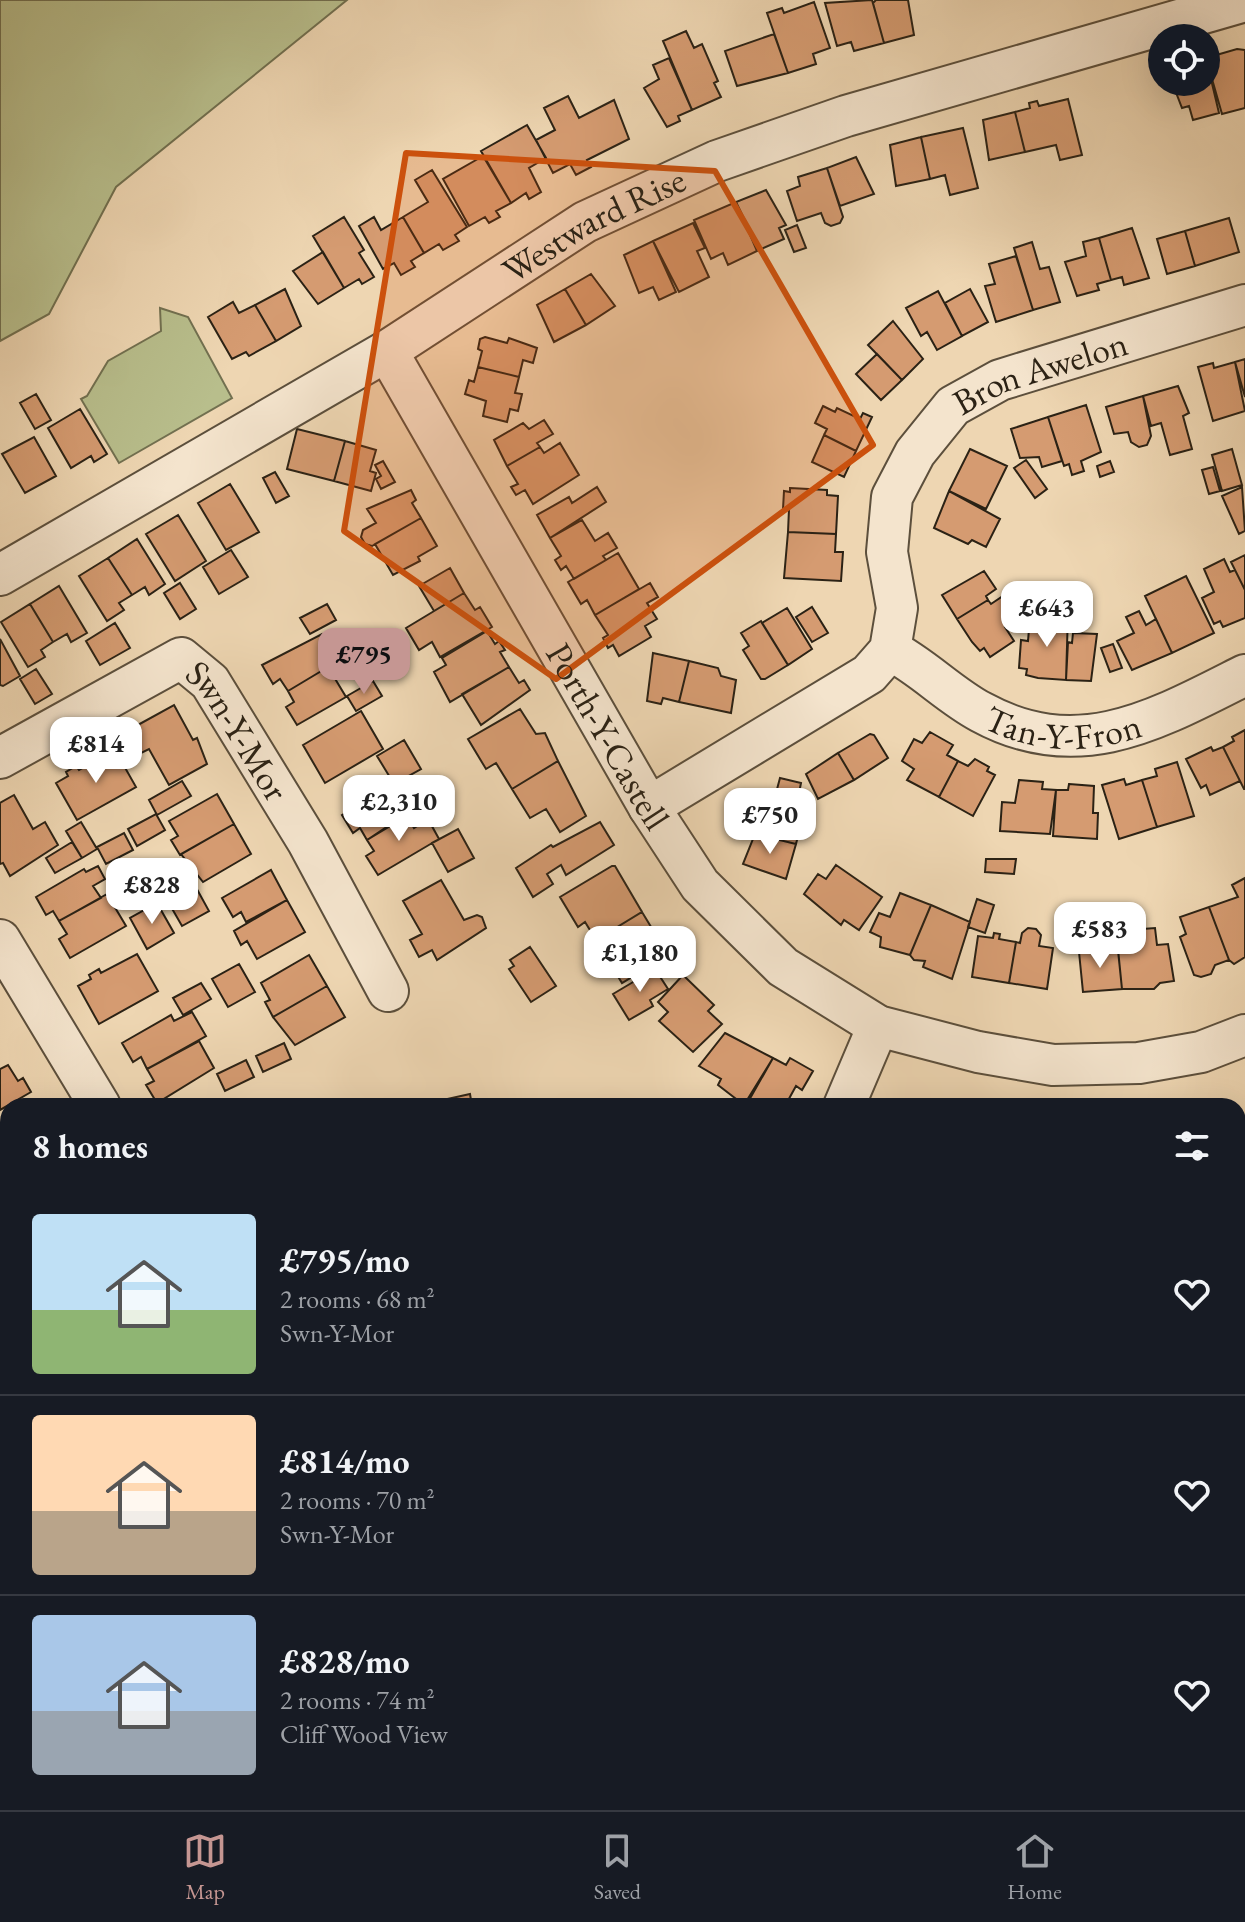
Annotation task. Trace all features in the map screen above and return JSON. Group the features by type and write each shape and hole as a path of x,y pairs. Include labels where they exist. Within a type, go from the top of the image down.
{"street":[{"name":"Westward Rise","path":"0,575 387,351 585,222 717,161 846,116 1245,1"},
{"name":"Bron Awelon","path":"890,650 897,608 887,552 892,497 915,453 953,406 1000,380 1245,305"},
{"name":"Porth-Y-Castell","path":"387,351 649,807 700,885 747,935 783,967 878,1026 978,1052 1053,1065 1139,1063 1201,1052 1245,1035"},
{"name":"Tan-Y-Fron","path":"890,650 915,663 980,712 1035,734 1088,738 1162,716 1245,675"},
{"path":"649,807 869,674 890,650"},
{"name":"Swn-Y-Mor","path":"0,758 181,658 210,682 308,842 388,991"},
{"path":"0,940 95,1098"},
{"path":"847,1098 878,1026"}],"highlighted area":[{"path":"406,153 715,171 873,445 556,679 344,531"}],"green space":[{"path":"0,0 347,0 116,187 49,314 0,341"},
{"path":"160,308 188,317 232,398 119,463 81,399 87,396 108,361 161,331"}],"building":[{"path":"872,0 884,43 854,51 851,42 837,46 825,3"},
{"path":"876,0 908,0 914,35 884,43 873,3"},
{"path":"814,2 830,48 813,54 816,64 788,73 767,13 782,8 784,13"},
{"path":"686,31 694,48 702,44 718,81 714,83 721,97 692,110 663,41"},
{"path":"774,34 788,73 737,86 725,51"},
{"path":"1245,50 1245,108 1222,114 1217,96 1220,96 1220,54"},
{"path":"669,58 692,110 678,116 680,121 667,127 644,88 659,79 653,65"},
{"path":"568,96 579,118 614,100 629,139 587,160 591,167 576,175 570,164 553,173 536,140 555,130 544,108"},
{"path":"1177,96 1215,96 1219,113 1193,120 1189,106 1182,108"},
{"path":"1068,99 1082,155 1060,160 1056,145 1025,152 1015,112 1030,108 1029,103 1037,101 1039,106"},
{"path":"1015,112 1025,152 989,160 983,120"},
{"path":"527,125 546,158 529,168 541,192 529,199 526,193 511,203 481,151"},
{"path":"963,128 978,188 950,195 945,175 930,179 921,137"},
{"path":"921,137 930,179 896,186 890,145"},
{"path":"483,156 511,203 496,211 500,217 489,223 485,217 469,226 443,179"},
{"path":"856,157 874,194 840,206 827,168"},
{"path":"827,168 843,217 840,223 831,226 825,223 821,213 797,221 787,191 800,186 798,177"},
{"path":"432,170 467,227 455,235 459,241 443,250 439,244 424,253 403,217 428,202 415,180"},
{"path":"766,190 786,225 779,228 784,239 759,250 736,202"},
{"path":"736,202 757,251 728,265 723,253 711,259 694,220"},
{"path":"344,217 364,250 359,253 374,277 362,284 359,279 344,288 313,236"},
{"path":"374,217 381,230 403,217 424,253 411,261 415,267 401,275 394,263 383,269 359,226"},
{"path":"1229,218 1239,252 1195,266 1185,231"},
{"path":"693,223 705,248 697,251 709,277 679,292 653,241"},
{"path":"797,225 806,248 794,252 785,230"},
{"path":"1132,228 1149,278 1124,285 1122,277 1111,280 1099,238"},
{"path":"1185,231 1195,266 1167,274 1157,239"},
{"path":"1099,238 1111,280 1097,284 1099,290 1077,296 1065,262 1086,256 1083,242"},
{"path":"653,241 676,292 659,300 653,287 639,293 624,255"},
{"path":"1032,242 1040,269 1049,267 1060,302 1033,310 1014,248"},
{"path":"323,252 344,288 318,304 293,271"},
{"path":"1016,256 1033,310 996,322 985,286 995,284 989,264"},
{"path":"591,274 615,306 586,325 565,289"},
{"path":"285,289 301,326 276,341 255,305"},
{"path":"565,289 586,325 554,342 537,305"},
{"path":"970,289 988,322 962,336 945,303"},
{"path":"938,291 962,336 937,350 927,332 921,336 906,308"},
{"path":"233,302 239,313 255,305 276,341 249,356 246,352 232,359 208,317"},
{"path":"893,321 923,359 902,380 868,345"},
{"path":"485,337 507,343 509,338 537,348 533,363 523,360 519,377 478,367 482,351 478,349 480,339"},
{"path":"877,354 902,380 881,400 856,374"},
{"path":"1245,359 1245,397 1235,362"},
{"path":"1235,362 1245,411 1213,421 1198,367 1213,363 1214,368"},
{"path":"478,367 519,377 515,393 522,394 518,411 510,409 507,422 483,416 486,401 465,394 469,380 474,382"},
{"path":"1178,386 1189,413 1183,416 1192,449 1170,455 1161,423 1151,426 1143,396"},
{"path":"36,394 51,420 35,429 20,403"},
{"path":"1143,396 1151,436 1147,445 1139,447 1131,442 1128,432 1114,434 1106,407"},
{"path":"1086,405 1101,452 1081,461 1084,471 1072,475 1069,464 1064,466 1048,417"},
{"path":"823,406 835,412 837,408 860,419 863,413 872,417 856,451 824,435 827,429 815,423"},
{"path":"80,409 107,454 94,462 91,456 71,468 48,428"},
{"path":"1048,417 1062,461 1042,467 1039,457 1020,458 1011,429"},
{"path":"544,420 553,434 537,443 540,447 507,466 494,440 523,423 529,429"},
{"path":"297,429 345,441 334,481 287,469"},
{"path":"824,435 856,451 844,477 812,462"},
{"path":"34,437 56,476 25,493 2,454"},
{"path":"345,441 376,450 370,471 376,473 371,491 334,481"},
{"path":"560,443 579,475 533,504 525,490 516,495 511,487 518,484 507,466 540,447 544,453"},
{"path":"970,449 1007,466 986,509 949,491"},
{"path":"1232,449 1242,485 1222,491 1212,455"},
{"path":"1026,460 1047,489 1035,498 1014,468"},
{"path":"383,461 395,482 381,489 376,479 381,476 375,465"},
{"path":"1110,461 1114,472 1100,477 1097,466"},
{"path":"1213,467 1220,491 1209,494 1202,470"},
{"path":"275,472 289,496 276,503 263,478"},
{"path":"230,484 259,532 226,550 198,503"},
{"path":"597,487 606,502 550,538 537,515 569,497 572,503"},
{"path":"1242,487 1245,531 1239,534 1222,496"},
{"path":"790,488 827,490 827,495 838,496 836,534 788,532 789,509 783,509 784,491 790,492"},
{"path":"411,490 416,500 412,503 421,518 372,546 365,544 361,537 363,530 376,523 367,509"},
{"path":"949,491 1000,519 986,547 972,540 968,544 934,528"},
{"path":"178,515 206,561 175,581 146,534"},
{"path":"421,518 437,546 418,557 420,561 393,575 375,544"},
{"path":"582,520 595,541 608,533 617,548 603,556 606,560 574,579 566,566 561,570 555,560 561,556 550,538"},
{"path":"788,532 836,534 835,552 843,552 841,581 784,578"},
{"path":"137,539 165,584 149,595 145,587 132,595 108,558"},
{"path":"231,550 248,577 219,594 203,567"},
{"path":"618,553 639,589 595,615 587,600 581,604 568,582"},
{"path":"1245,555 1245,590 1231,562"},
{"path":"108,558 132,595 119,603 124,610 107,621 79,576"},
{"path":"1224,559 1230,572 1235,570 1245,590 1245,618 1223,627 1220,621 1214,624 1202,598 1214,592 1204,569"},
{"path":"450,568 464,593 434,611 419,586"},
{"path":"984,571 996,589 986,596 988,600 957,619 942,595"},
{"path":"1186,576 1214,633 1172,653 1145,596"},
{"path":"180,583 196,609 180,619 164,593"},
{"path":"650,583 658,597 647,603 657,619 645,626 651,637 619,656 613,645 608,648 603,638 608,635 595,615"},
{"path":"59,586 87,633 71,642 67,634 53,642 30,604"},
{"path":"464,593 475,610 480,607 492,627 440,657 432,642 419,650 406,628"},
{"path":"1006,594 1021,617 1005,627 1014,641 990,657 984,648 980,651 972,642 957,619 988,600 991,604"},
{"path":"30,604 53,642 41,650 45,657 28,667 1,622"},
{"path":"327,604 336,620 310,634 300,618"},
{"path":"812,607 828,633 812,642 796,617"},
{"path":"787,608 812,649 788,665 762,623"},
{"path":"1139,611 1146,625 1156,619 1172,653 1132,670 1117,641 1134,633 1126,617"},
{"path":"1049,612 1068,613 1066,680 1026,675 1027,669 1019,668 1021,640 1028,641 1029,629 1041,629"},
{"path":"761,621 788,665 765,679 761,679 743,650 749,646 741,633"},
{"path":"115,623 130,648 100,665 86,641"},
{"path":"487,631 495,644 499,641 505,650 500,652 509,667 450,702 434,672 446,665 442,658"},
{"path":"1073,633 1097,634 1091,681 1066,680 1068,642 1072,643"},
{"path":"322,634 336,658 326,664 328,667 288,691 280,679 273,684 262,665"},
{"path":"0,639 20,676 3,686 0,685"},
{"path":"1113,644 1122,668 1110,672 1101,648"},
{"path":"653,653 689,661 679,702 663,698 661,704 647,701"},
{"path":"689,661 718,668 721,676 736,680 731,713 679,702"},
{"path":"328,667 346,697 297,725 286,707 294,702 288,691"},
{"path":"509,667 519,683 524,680 530,690 481,725 462,694"},
{"path":"36,669 52,694 35,704 20,679"},
{"path":"373,681 382,696 356,711 347,696"},
{"path":"174,705 193,740 197,738 207,764 169,785 149,749 135,756 127,741 140,733 136,726"},
{"path":"520,709 536,734 545,733 558,761 512,789 496,763 486,769 468,739"},
{"path":"361,711 383,749 325,783 303,745"},
{"path":"1245,730 1244,789 1223,747 1234,741 1232,737"},
{"path":"930,732 953,745 947,755 958,761 939,797 907,780 914,769 902,761 914,739 922,743"},
{"path":"870,734 874,735 888,758 854,780 838,753"},
{"path":"404,740 421,769 394,784 377,756"},
{"path":"1211,747 1213,751 1223,747 1240,781 1210,795 1206,785 1201,788 1186,759"},
{"path":"115,750 136,787 77,820 56,783 68,776 66,772 76,766 79,770"},
{"path":"838,753 854,780 818,799 806,774"},
{"path":"975,759 989,767 987,771 995,775 973,816 939,797 958,761 968,766"},
{"path":"558,761 586,816 560,832 546,809 530,818 512,789"},
{"path":"1177,762 1194,816 1157,827 1142,780 1157,776 1155,769"},
{"path":"780,778 801,783 799,793 808,795 796,844 755,834 768,791 776,793"},
{"path":"1124,779 1126,785 1142,780 1157,827 1119,839 1102,785"},
{"path":"1019,780 1043,782 1042,789 1056,790 1050,834 1000,831 1002,802 1015,803"},
{"path":"182,781 191,796 157,815 149,800"},
{"path":"1069,784 1094,786 1093,813 1098,813 1097,839 1053,836 1056,790 1068,790"},
{"path":"390,786 395,796 404,791 410,794 415,808 367,840 360,828 353,833 342,815"},
{"path":"217,794 234,824 180,855 171,840 178,836 169,821"},
{"path":"14,795 33,829 45,822 58,845 10,876 3,863 0,864 0,803"},
{"path":"156,814 165,830 137,846 128,829"},
{"path":"407,816 414,828 428,819 439,839 378,875 366,856 374,851 367,840"},
{"path":"81,822 97,849 82,858 66,831"},
{"path":"600,822 614,845 566,875 561,865 547,874 553,884 533,897 516,868 551,845 553,847"},
{"path":"234,824 251,854 203,882 181,854"},
{"path":"458,829 474,858 448,872 432,843"},
{"path":"124,833 133,850 106,864 97,847"},
{"path":"755,834 796,844 786,879 743,864"},
{"path":"72,842 82,858 55,873 46,858"},
{"path":"986,859 1016,859 1014,874 985,872"},
{"path":"836,865 882,897 859,930 844,920 841,925 804,894 818,874 826,879"},
{"path":"98,866 105,879 93,886 101,898 59,921 53,911 46,915 36,897 84,869 86,872"},
{"path":"615,866 642,912 596,940 585,922 578,927 560,897"},
{"path":"271,870 287,900 246,922 241,912 233,917 222,898"},
{"path":"1245,878 1245,957 1234,964 1229,960 1209,907 1238,897 1232,885"},
{"path":"441,880 464,920 477,915 482,917 486,928 437,960 432,950 419,957 410,940 422,934 403,901"},
{"path":"193,882 209,911 182,926 166,898"},
{"path":"900,893 931,905 910,955 880,947 881,937 870,932 879,913 890,917"},
{"path":"107,894 126,926 70,958 59,939 67,934 59,921"},
{"path":"977,899 994,905 985,933 968,927"},
{"path":"287,900 305,932 257,959 247,941 241,945 234,931"},
{"path":"157,903 174,933 147,949 130,918"},
{"path":"931,905 970,922 952,979 923,967 925,961 914,960 910,955"},
{"path":"1209,907 1229,960 1215,965 1211,974 1201,977 1194,975 1180,937 1186,934 1180,917"},
{"path":"642,912 668,955 622,983 596,940"},
{"path":"1028,928 1036,929 1041,935 1039,946 1053,948 1047,989 1009,983 1016,942 1020,943 1022,933"},
{"path":"1155,928 1157,945 1168,944 1174,981 1160,983 1154,989 1122,989 1116,931"},
{"path":"994,933 1000,934 999,939 1016,942 1009,983 972,977 978,936 993,938"},
{"path":"530,947 556,986 531,1002 509,969 514,966 510,960"},
{"path":"1118,949 1122,989 1083,992 1079,952"},
{"path":"137,954 158,991 99,1024 78,986 91,979 89,975 99,969 101,973"},
{"path":"309,955 327,986 273,1017 265,1002 270,1000 261,983"},
{"path":"239,964 255,992 228,1007 212,979"},
{"path":"655,969 668,989 650,1000 653,1006 629,1020 613,994"},
{"path":"683,975 714,1005 708,1011 722,1024 693,1052 659,1021 668,1012 658,1002"},
{"path":"201,983 211,999 183,1015 173,998"},
{"path":"327,986 345,1017 295,1045 273,1017"},
{"path":"192,1012 206,1036 147,1069 141,1057 133,1062 122,1043 171,1015 174,1021"},
{"path":"725,1033 773,1058 748,1098 735,1098 718,1085 721,1079 699,1066"},
{"path":"199,1041 214,1068 165,1098 154,1098 146,1085 154,1081 147,1069"},
{"path":"284,1043 291,1059 263,1072 256,1056"},
{"path":"773,1058 786,1065 790,1058 813,1071 802,1090 796,1086 789,1098 750,1098"},
{"path":"246,1060 254,1077 225,1091 217,1074"},
{"path":"8,1065 18,1081 23,1078 31,1092 21,1098 0,1098 0,1069"}]}
